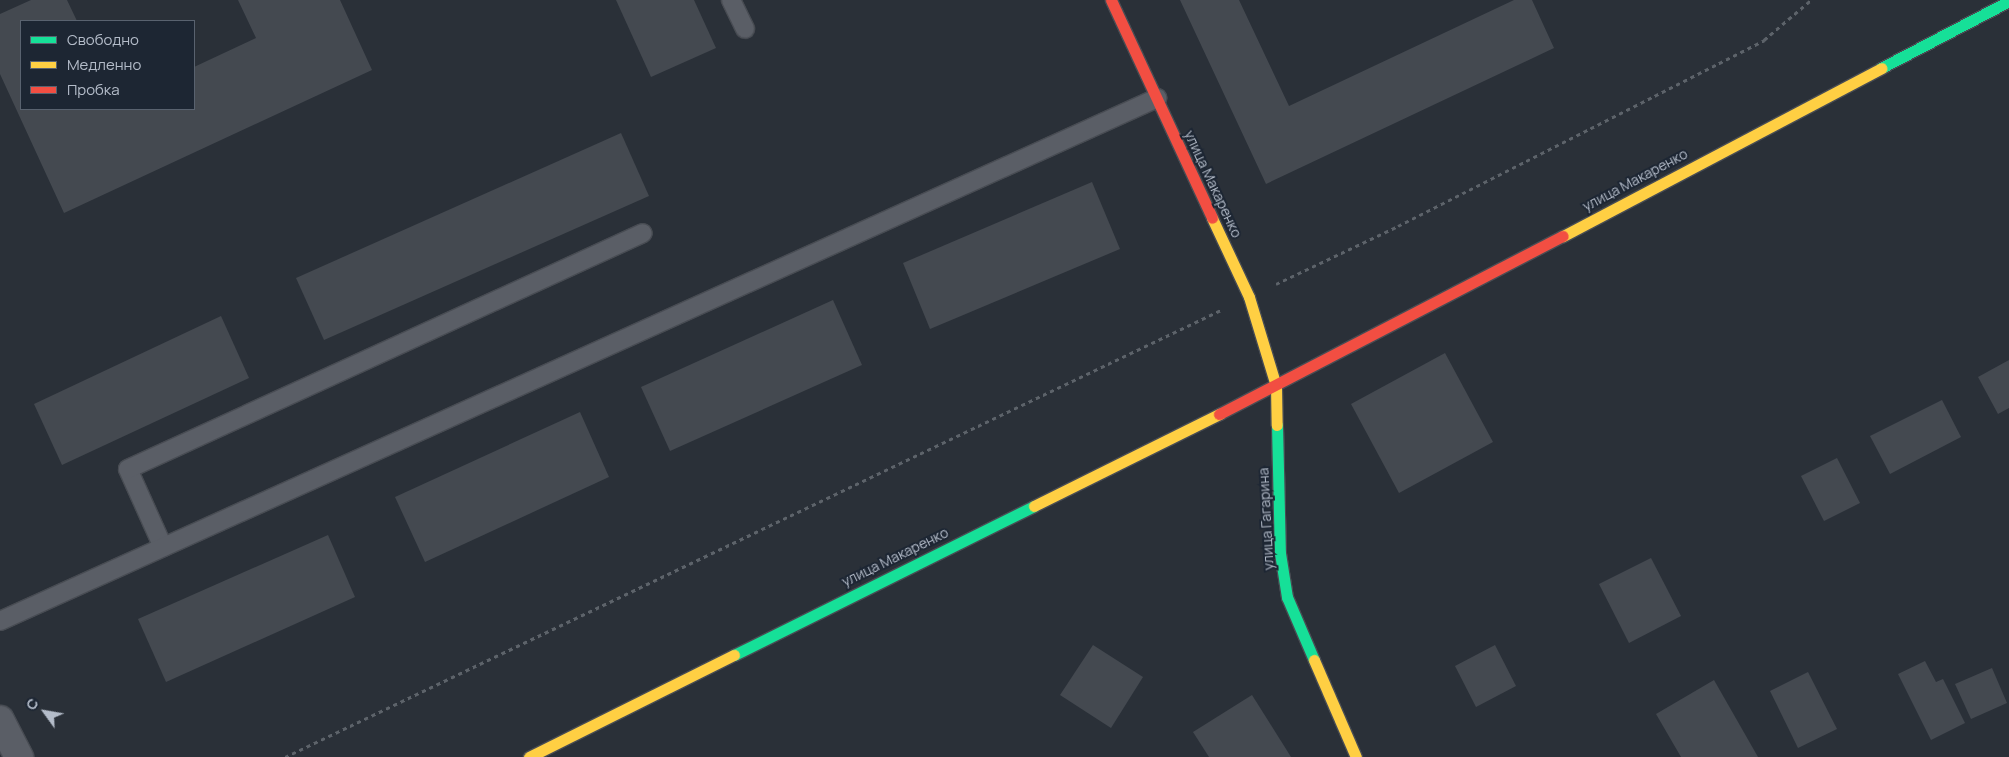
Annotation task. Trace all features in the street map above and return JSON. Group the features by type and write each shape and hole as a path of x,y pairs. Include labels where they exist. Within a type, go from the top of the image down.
{"main road":[{"name":"улица Макаренко","path":"1111,0 1249,297 1276,386"},
{"name":"улица Макаренко","path":"529,757 1276,386 2009,1"},
{"name":"улица Гагарина","path":"1276,386 1280,553 1288,597 1356,757"}],"street":[{"path":"0,720 19,757"}],"lane":[{"path":"731,0 744,29"},
{"path":"0,621 1157,98"},
{"path":"163,547 128,469 643,233"}],"path":[{"path":"285,757 1398,226 1764,40 1811,0"}],"building":[{"path":"31,0 67,0 77,20 20,20 20,110 195,110 195,67 256,38 238,0 340,0 372,70 64,213 0,74 0,14"},
{"path":"616,0 694,0 716,48 651,77"},
{"path":"1180,0 1239,0 1289,106 1514,0 1532,0 1554,48 1266,184"},
{"path":"621,133 649,196 324,340 296,278"},
{"path":"1092,182 1120,249 930,329 903,263"},
{"path":"833,300 862,365 670,451 641,387"},
{"path":"221,316 249,378 62,465 34,404"},
{"path":"1445,353 1493,442 1399,493 1351,404"},
{"path":"2009,360 2009,408 1998,414 1978,377"},
{"path":"1942,400 1961,437 1890,474 1870,436"},
{"path":"580,412 609,477 425,562 395,497"},
{"path":"1837,458 1860,503 1824,521 1801,476"},
{"path":"328,535 355,597 166,682 138,619"},
{"path":"1651,558 1681,616 1629,643 1599,584"},
{"path":"1093,645 1143,677 1111,728 1060,695"},
{"path":"1495,645 1516,686 1476,707 1455,666"},
{"path":"1925,661 1936,682 1943,679 1965,723 1931,740 1898,674"},
{"path":"1992,668 2007,703 1971,719 1955,684"},
{"path":"1808,672 1837,729 1798,748 1770,691"},
{"path":"1714,680 1758,757 1681,757 1656,714"},
{"path":"1252,695 1291,757 1209,757 1193,732"}],"traffic: fast":[{"path":"1881,68 2009,1"},
{"path":"1277,425 1280,553 1287,597 1314,660"},
{"path":"734,655 1034,506"}],"traffic: slow":[{"path":"1563,236 1881,68"},
{"path":"1212,218 1249,297 1276,386 1277,425"},
{"path":"1034,506 1219,414"},
{"path":"529,757 734,655"},
{"path":"1314,660 1356,757"}],"traffic: jam":[{"path":"1111,0 1212,218"},
{"path":"1219,414 1563,236"}]}
